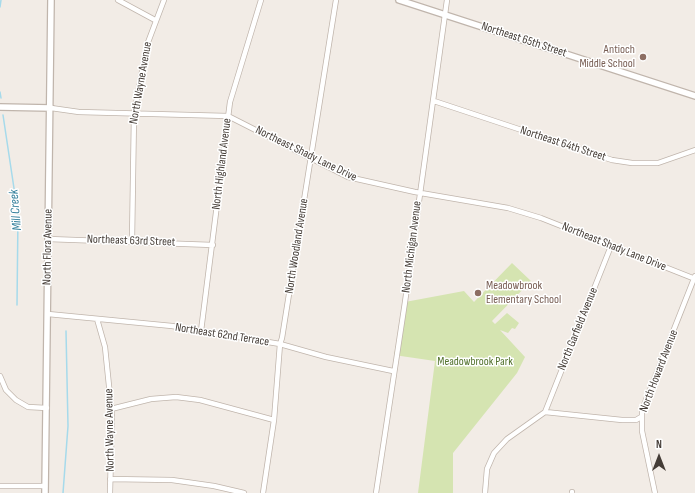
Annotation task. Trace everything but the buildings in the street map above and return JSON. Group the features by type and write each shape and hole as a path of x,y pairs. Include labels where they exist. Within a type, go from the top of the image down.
{"street":[{"name":"North Flora Avenue","path":"45,493 51,0"},
{"path":"118,0 155,20"},
{"name":"North Wayne Avenue","path":"132,241 134,114 147,45 155,20 164,0"},
{"name":"North Highland Avenue","path":"201,331 230,102 261,0"},
{"name":"North Woodland Avenue","path":"263,493 274,420 280,344 336,0"},
{"name":"Northeast 65th Street","path":"399,0 695,96"},
{"name":"North Michigan Avenue","path":"376,493 393,371 405,302 419,193 434,101 447,0"},
{"name":"Northeast 64th Street","path":"434,101 612,160 632,163 658,163 695,150"},
{"name":"Northeast Shady Lane Drive","path":"0,107 50,108 79,112 228,116 348,177 419,193 508,208 541,218 695,278"},
{"name":"Northeast 63rd Street","path":"48,239 213,245"},
{"name":"North Garfield Avenue","path":"545,412 611,246"},
{"name":"North Howard Avenue","path":"655,493 642,431 642,410 695,278"},
{"name":"Northeast 62nd Terrace","path":"48,314 172,326 280,344 326,357 393,371"},
{"name":"North Wayne Avenue","path":"98,319 105,347 111,409 110,493"},
{"path":"0,376 6,390 16,400 28,407 47,408"},
{"path":"111,409 151,399 176,397 200,400 274,420"},
{"path":"485,493 487,469 494,453 507,439 545,412 622,420 636,420 641,417"},
{"path":"110,479 172,480 214,486 244,493"},
{"path":"0,486 45,486"}],"green space":[{"name":"Meadowbrook Park","path":"512,263 531,281 492,321 495,324 507,313 519,323 515,329 512,328 508,333 500,330 525,357 517,373 453,453 453,493 418,493 435,361 394,355 405,302 464,291 474,302"}],"waterway":[{"name":"Mill Creek","path":"0,7 1,0"},
{"name":"Mill Creek","path":"0,92 1,98"},
{"name":"Mill Creek","path":"3,115 18,215 17,305"},
{"name":"Mill Creek","path":"63,493 68,426 66,331"}],"place":[{"name":"Antioch Middle School","path":"643,57"},
{"name":"Meadowbrook Elementary School","path":"478,293"}]}
